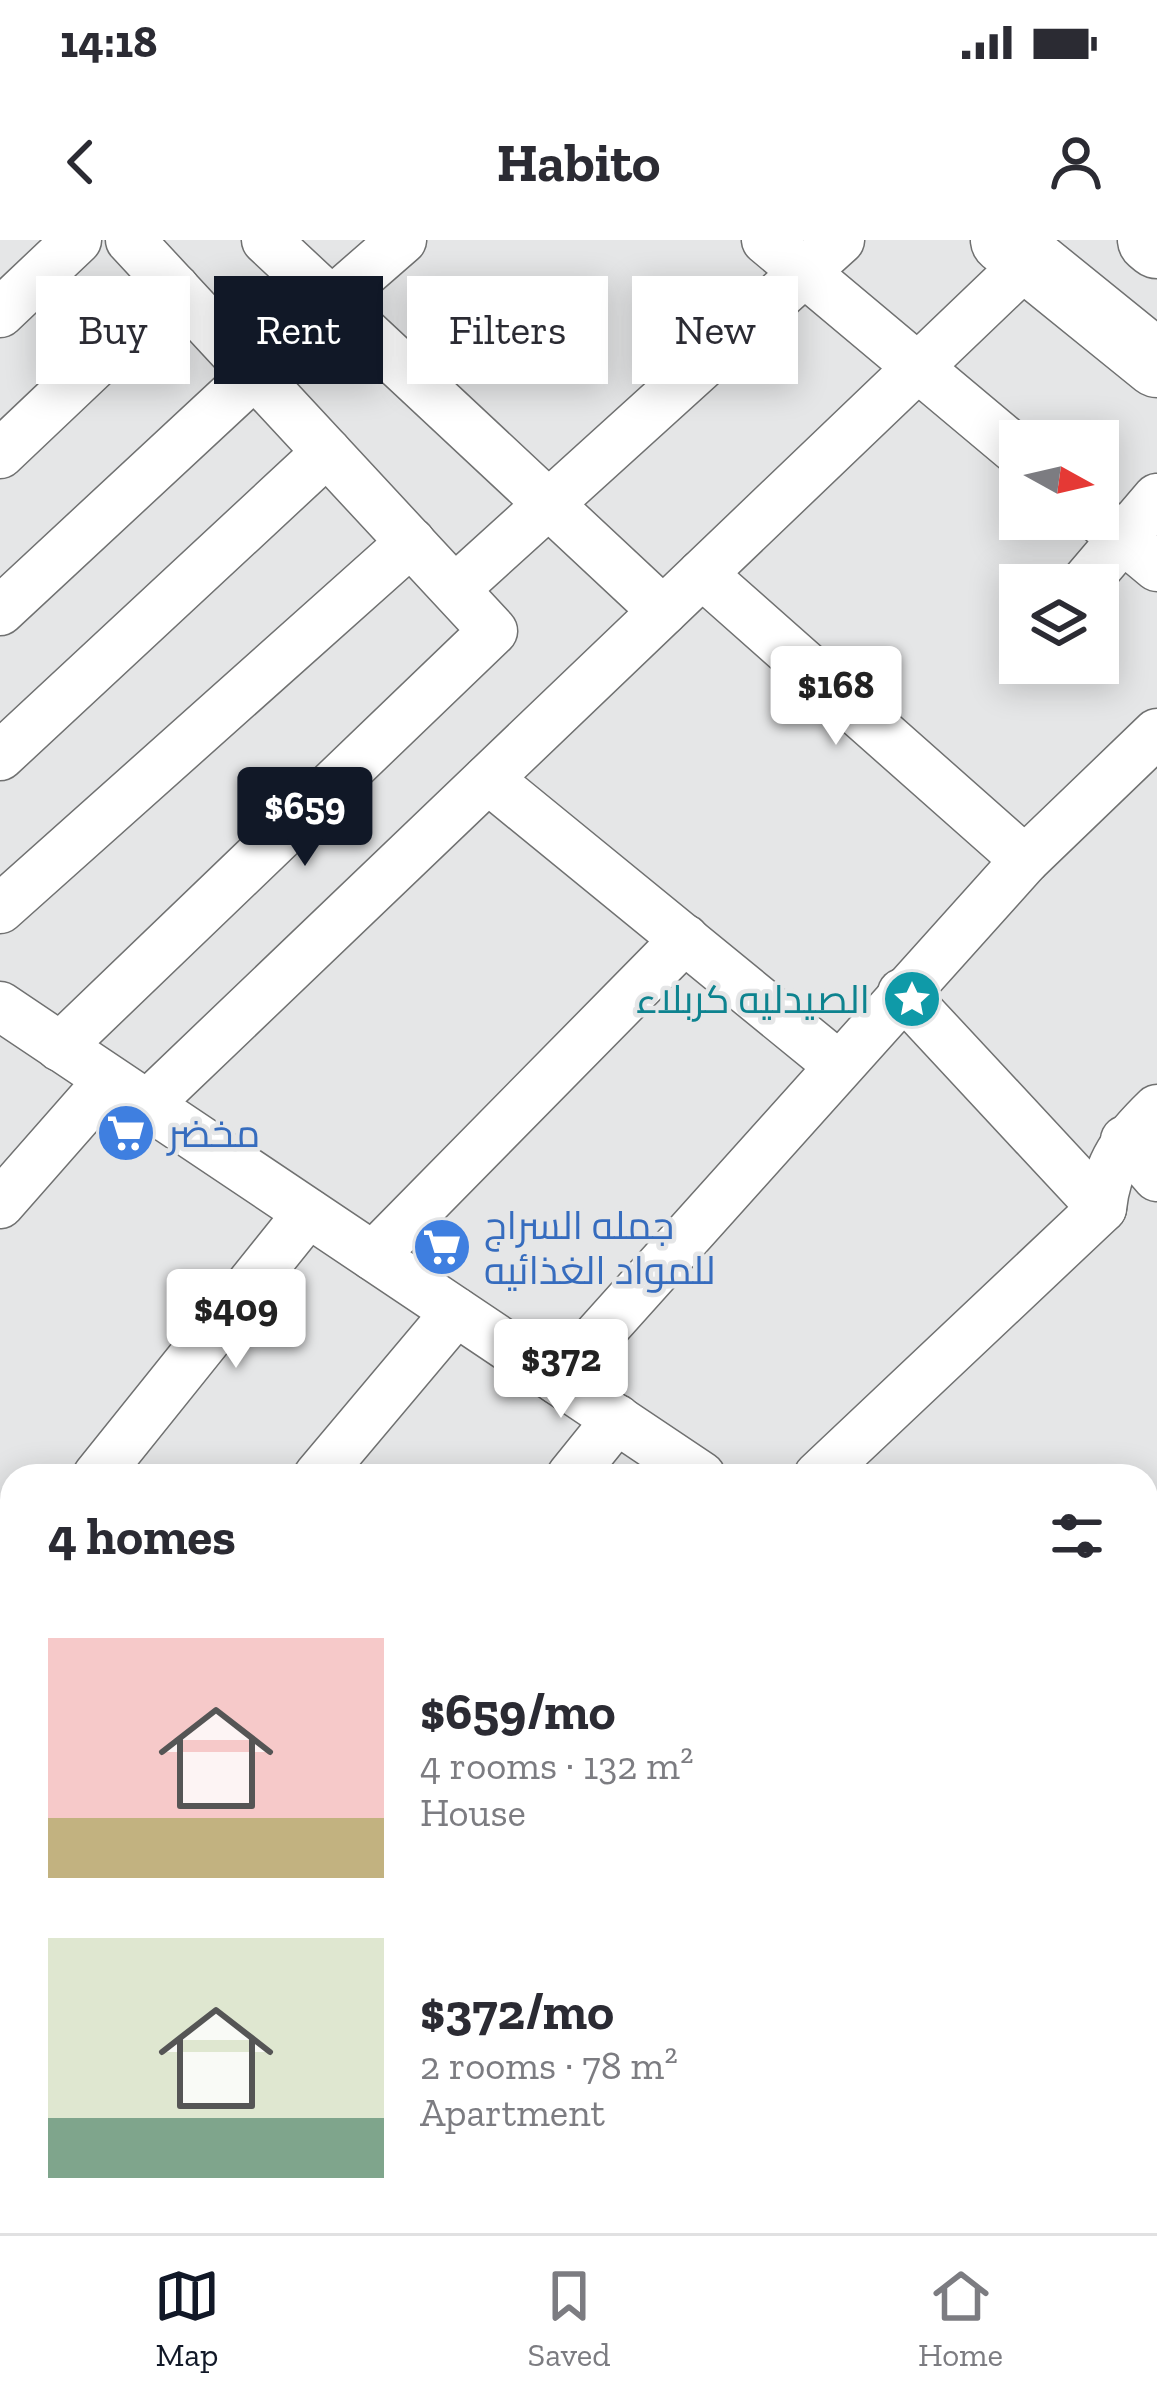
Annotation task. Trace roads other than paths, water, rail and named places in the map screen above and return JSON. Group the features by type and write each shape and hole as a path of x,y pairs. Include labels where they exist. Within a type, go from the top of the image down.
{"highway":[{"path":"1017,251 1157,364"}],"street":[{"path":"0,313 77,240"},
{"path":"130,240 164,276"},
{"path":"266,240 304,276"},
{"path":"361,276 402,240"},
{"path":"766,240 823,256 918,368 999,436"},
{"path":"0,1204 488,779 918,368 1017,251"},
{"path":"455,589 823,256"},
{"path":"190,304 214,330"},
{"path":"383,349 663,611"},
{"path":"0,454 74,384"},
{"path":"0,611 243,384"},
{"path":"59,1047 493,631 263,384"},
{"path":"0,756 327,452"},
{"path":"1104,564 1157,498"},
{"path":"0,909 411,542"},
{"path":"702,574 1025,860"},
{"path":"558,1380 1025,860 1157,733"},
{"path":"488,779 838,1065"},
{"path":"373,1256 685,939"},
{"path":"902,993 1102,1208"},
{"path":"5,1021 59,1047 128,1092 683,1464"},
{"path":"831,1464 1102,1208 1106,1173 1141,1125"},
{"path":"1141,1125 1157,1177"},
{"path":"108,1464 308,1213"},
{"path":"328,1464 456,1312"},
{"path":"580,1464 616,1419"}],"place":[{"name":"الصيدليه كربلاء","path":"912,999"},
{"name":"مخضر","path":"126,1133"},
{"name":"جمله السراج للمواد الغذائيه","path":"442,1247"}]}
